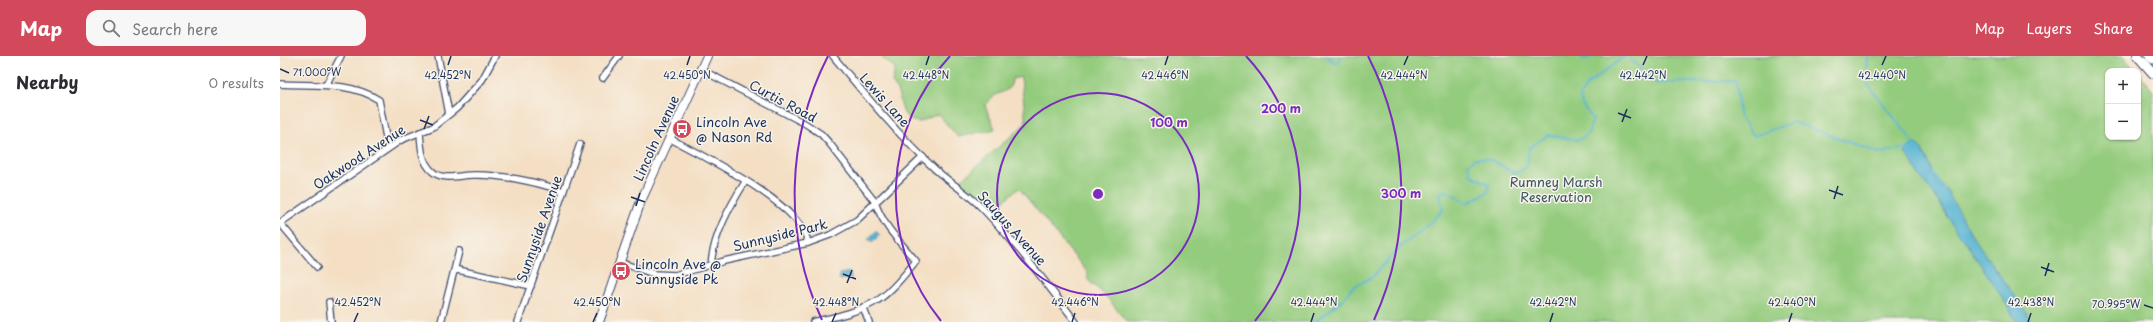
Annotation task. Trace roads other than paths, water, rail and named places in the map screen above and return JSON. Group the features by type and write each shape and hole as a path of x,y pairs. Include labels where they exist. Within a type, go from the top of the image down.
{"main road":[{"name":"Lincoln Avenue","path":"599,322 641,201 668,138 707,56"},
{"path":"2138,56 2153,73"},
{"path":"2150,56 2153,59"}],"street":[{"path":"326,85 341,56"},
{"path":"438,56 449,114"},
{"name":"Oakwood Avenue","path":"280,223 388,148 401,140 433,126 449,114 467,98 482,80 495,56"},
{"path":"603,78 619,56"},
{"name":"Lewis Lane","path":"833,56 864,94 923,157"},
{"name":"Curtis Road","path":"700,69 806,124 821,134 875,202 879,215 888,230 916,261 901,279 874,303 863,307"},
{"path":"280,84 326,85 348,88 372,96 379,100 388,148"},
{"path":"420,132 423,158 435,173 445,176 498,176 544,184 563,191"},
{"path":"668,138 745,182 783,207 799,223 807,235 808,242"},
{"name":"Sunnyside Avenue","path":"518,322 580,144"},
{"name":"Sunnyside Park","path":"619,262 654,274 675,275 710,265 808,242 838,232 857,220 923,157"},
{"name":"Saugus Avenue","path":"923,157 980,206 1001,228 1076,322"},
{"path":"710,265 712,251 722,227 745,182"},
{"path":"280,223 316,267"},
{"path":"441,322 459,251"},
{"path":"455,271 458,270 531,286"},
{"path":"329,302 331,322"},
{"path":"813,322 863,307 869,322"}],"water":[{"path":"1914,142 1922,149 1932,169 1935,179 1947,191 1976,242 2024,309 2031,322 2017,322 1964,240 1957,233 1940,203 1919,175 1909,157 1904,153"},
{"path":"876,231 880,235 872,243 868,239"},
{"path":"850,272 851,278 840,280 839,274"}],"waterway":[{"path":"1326,56 1334,62 1339,62 1341,56"},
{"path":"1579,56 1584,59 1594,56"},
{"path":"1315,322 1343,299 1353,287 1372,277 1401,246 1424,229 1443,210 1440,194 1445,190 1467,203 1488,192 1489,184 1471,175 1468,165 1475,158 1489,159 1515,173 1527,167 1529,148 1548,135 1579,140 1588,134 1593,119 1582,105 1580,95 1588,84 1625,56"},
{"path":"1628,56 1656,83 1736,81 1739,115 1754,136 1793,122 1879,153 1912,147"},
{"path":"1867,56 1866,82 1915,144"},
{"path":"1933,173 1940,185"}],"place":[{"name":"Lincoln Ave @ Nason Rd","path":"682,129"},
{"name":"Lincoln Ave @ Sunnyside Pk","path":"621,271"}],"park label":[{"name":"Rumney Marsh Reservation","path":"1556,190"}]}
